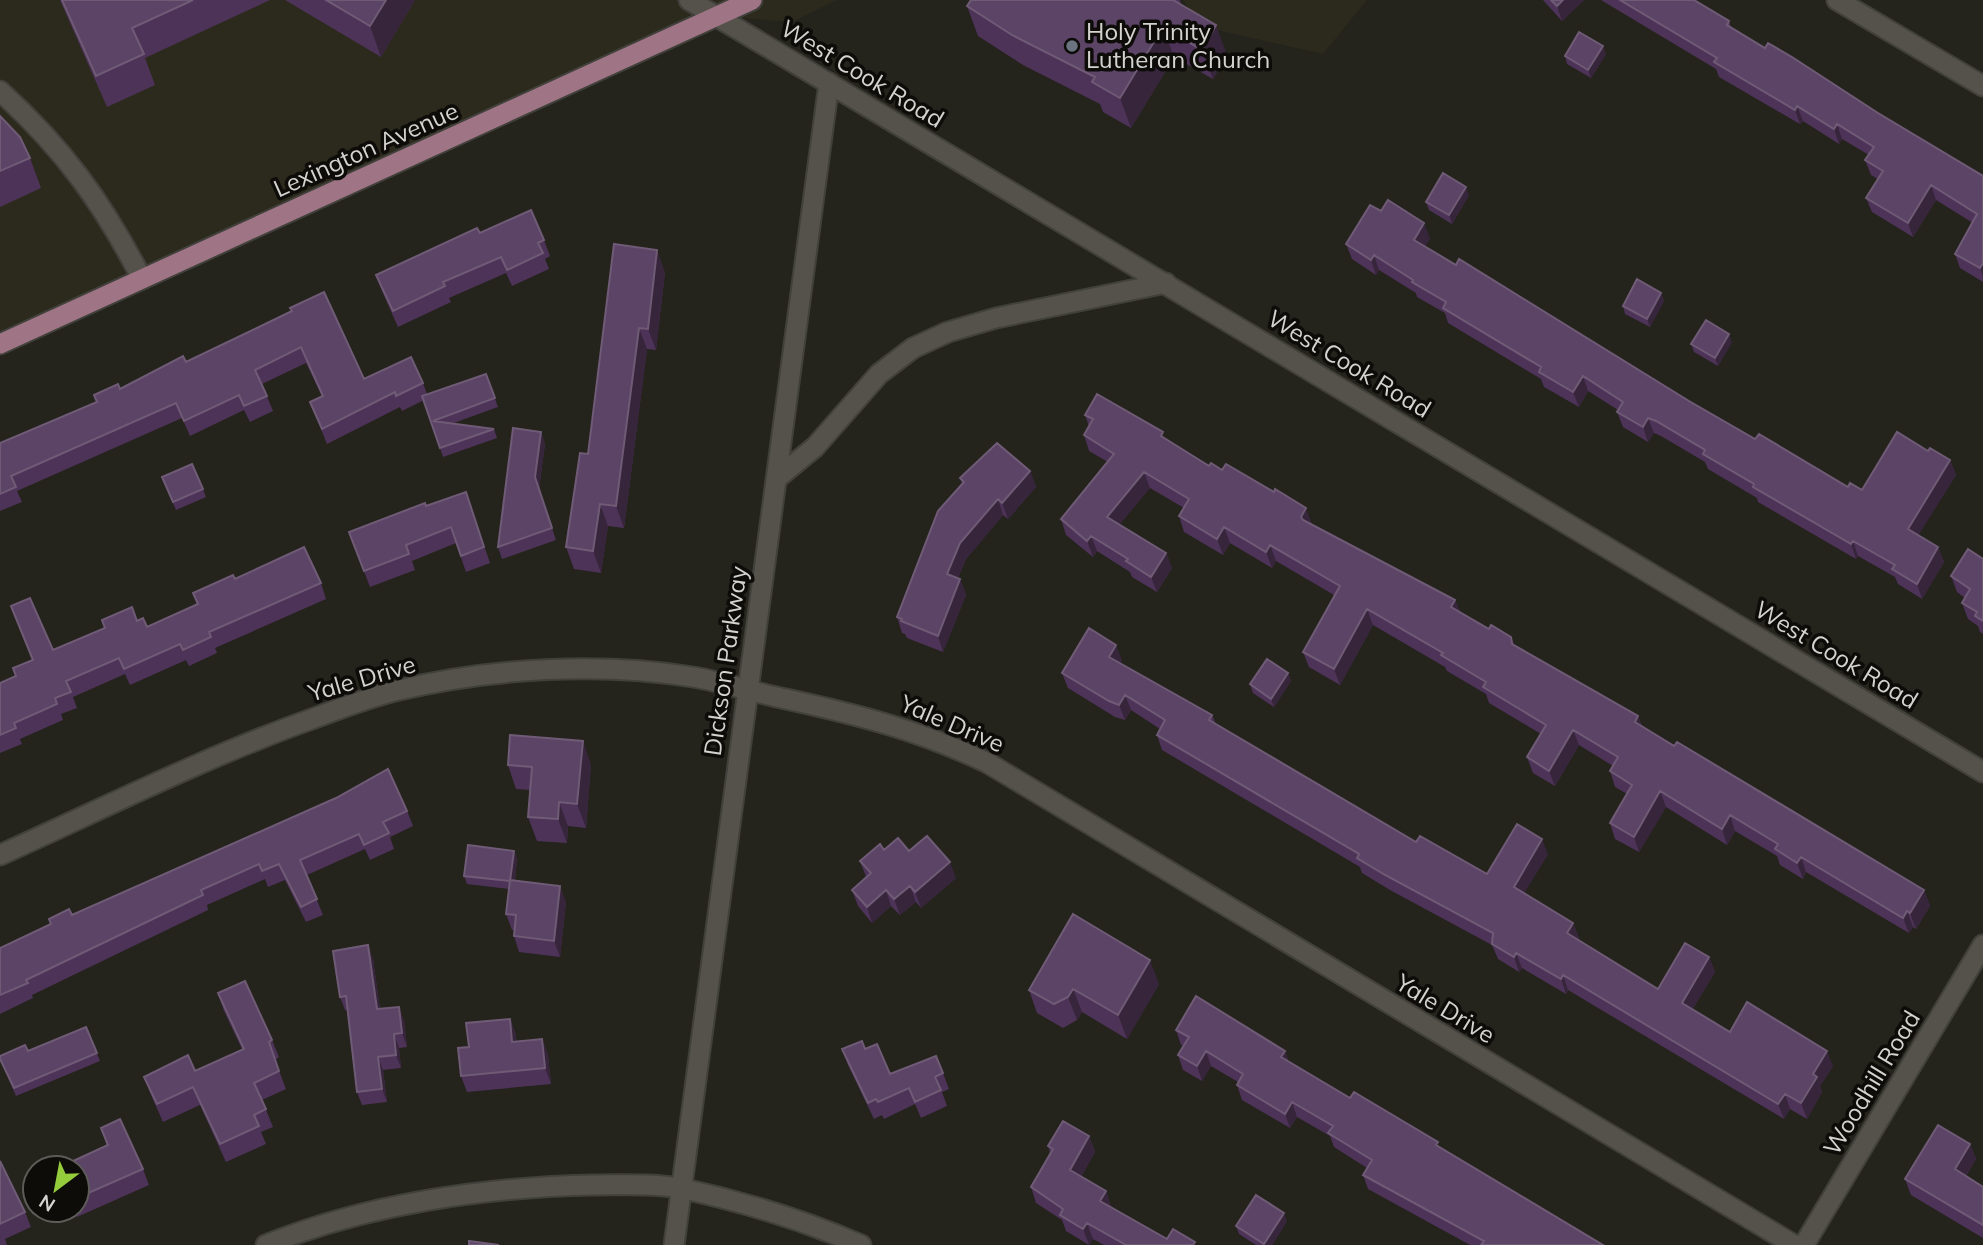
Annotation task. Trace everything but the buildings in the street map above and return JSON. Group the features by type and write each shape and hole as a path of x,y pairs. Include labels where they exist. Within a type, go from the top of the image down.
{"main road":[{"name":"Lexington Avenue","path":"0,344 752,0"}],"street":[{"name":"West Cook Road","path":"689,0 1983,772"},
{"path":"1838,0 1983,86"},
{"name":"Dickson Parkway","path":"674,1245 829,83"},
{"path":"0,91 59,149 90,188 111,219 142,279"},
{"path":"776,479 815,447 878,374 913,348 948,332 996,318 1166,283"},
{"name":"Yale Drive","path":"0,855 224,753 291,726 399,690 502,674 618,670 694,677 881,720 936,739 986,762 1794,1245"},
{"name":"Woodhill Road","path":"1804,1245 1983,945"},
{"path":"266,1245 346,1220 417,1204 525,1188 624,1185 682,1189 813,1225 861,1245"}],"shaded area":[{"path":"0,0 837,0 792,22 716,16 0,331"},
{"path":"1184,0 1367,0 1323,54 1195,25"}],"place":[{"name":"Holy Trinity Lutheran Church","path":"1072,46"}]}
